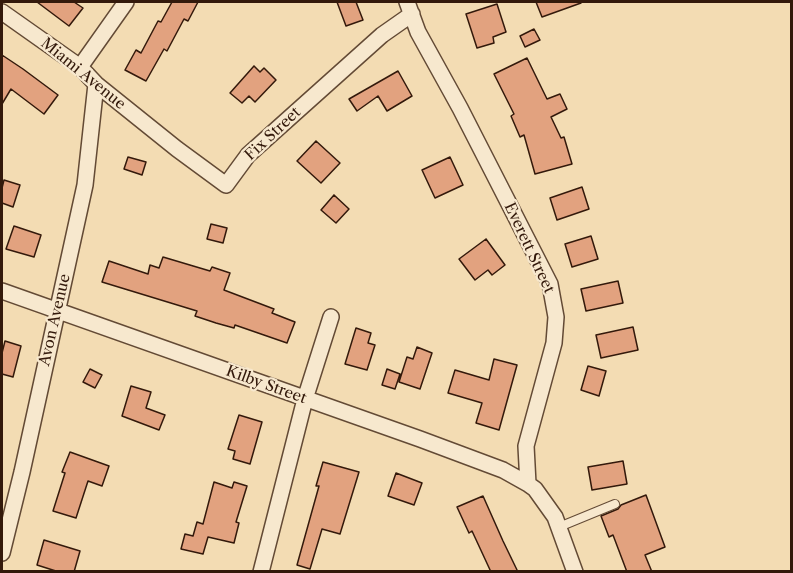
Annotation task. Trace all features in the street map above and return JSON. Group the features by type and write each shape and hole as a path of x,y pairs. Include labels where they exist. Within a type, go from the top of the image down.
{"street":[{"path":"80,67 126,2"},
{"name":"Fix Street","path":"135,115 226,185 248,155 382,35 410,5"},
{"name":"Everett Street","path":"410,5 418,32 460,108 550,284 556,318 554,343 526,446 528,484"},
{"name":"Miami Avenue","path":"2,12 80,67 96,84 135,115"},
{"name":"Avon Avenue","path":"2,553 85,185 96,84"},
{"name":"Kilby Street","path":"2,291 503,470 528,484"},
{"path":"261,572 305,399 331,317"},
{"path":"528,484 536,489 546,502 560,527 575,572"}],"lane":[{"path":"560,527 615,504"}],"building":[{"path":"37,2 74,2 83,8 69,26"},
{"path":"172,2 198,2 188,21 184,19 167,51 164,49 146,81 125,70 136,50 141,53 158,21 161,22"},
{"path":"337,2 356,2 363,20 346,26"},
{"path":"536,2 580,2 581,3 542,17"},
{"path":"497,4 506,32 493,37 494,43 477,48 466,14"},
{"path":"534,29 540,40 525,47 520,36"},
{"path":"2,55 58,95 44,114 11,89 2,104"},
{"path":"527,58 547,99 560,94 567,109 551,117 561,138 564,137 572,164 535,174 524,135 520,137 511,116 514,114 494,74"},
{"path":"254,66 260,72 264,68 276,80 255,102 249,96 242,103 230,93"},
{"path":"398,71 412,96 387,111 378,96 357,111 349,99"},
{"path":"316,141 340,163 321,183 297,161"},
{"path":"128,157 146,162 142,175 124,169"},
{"path":"450,157 463,185 435,198 422,170"},
{"path":"4,180 20,185 13,207 2,203"},
{"path":"582,187 589,209 557,220 550,198"},
{"path":"334,195 349,209 336,223 321,210"},
{"path":"211,224 227,228 223,243 207,239"},
{"path":"14,226 41,235 34,257 6,249"},
{"path":"591,236 598,259 572,267 565,244"},
{"path":"486,239 505,265 492,275 488,270 475,280 459,259"},
{"path":"163,257 210,271 212,267 230,273 224,290 274,309 272,313 295,322 287,343 235,325 234,328 216,323 195,316 197,311 102,282 109,261 148,274 150,265 159,268"},
{"path":"618,281 623,303 586,311 581,289"},
{"path":"633,327 638,350 601,358 596,335"},
{"path":"356,328 371,333 368,343 375,345 367,370 345,364"},
{"path":"5,341 21,346 13,377 2,374 2,353"},
{"path":"417,347 432,353 420,389 399,382 407,357 413,359"},
{"path":"494,359 517,365 499,430 476,423 482,403 448,393 455,370 489,380"},
{"path":"588,366 606,371 599,396 581,390"},
{"path":"90,369 102,375 95,388 83,382"},
{"path":"387,369 400,374 395,389 382,385"},
{"path":"131,386 151,392 146,408 165,415 159,430 122,416"},
{"path":"239,415 262,422 250,464 233,459 235,451 228,449"},
{"path":"70,452 109,466 102,486 88,481 76,518 53,511 65,473 62,472"},
{"path":"623,461 627,484 592,490 588,467"},
{"path":"323,462 359,472 340,534 322,529 310,569 297,565 319,486 316,486"},
{"path":"396,473 422,483 414,505 388,496"},
{"path":"214,482 232,488 234,482 247,486 236,522 239,523 234,543 208,537 203,554 181,549 185,534 193,536 197,522 203,524"},
{"path":"646,495 665,547 645,555 652,572 627,572 613,535 609,537 601,516"},
{"path":"483,496 518,572 491,572 472,531 469,533 457,507"},
{"path":"44,540 80,551 74,572 59,572 37,565"}]}
